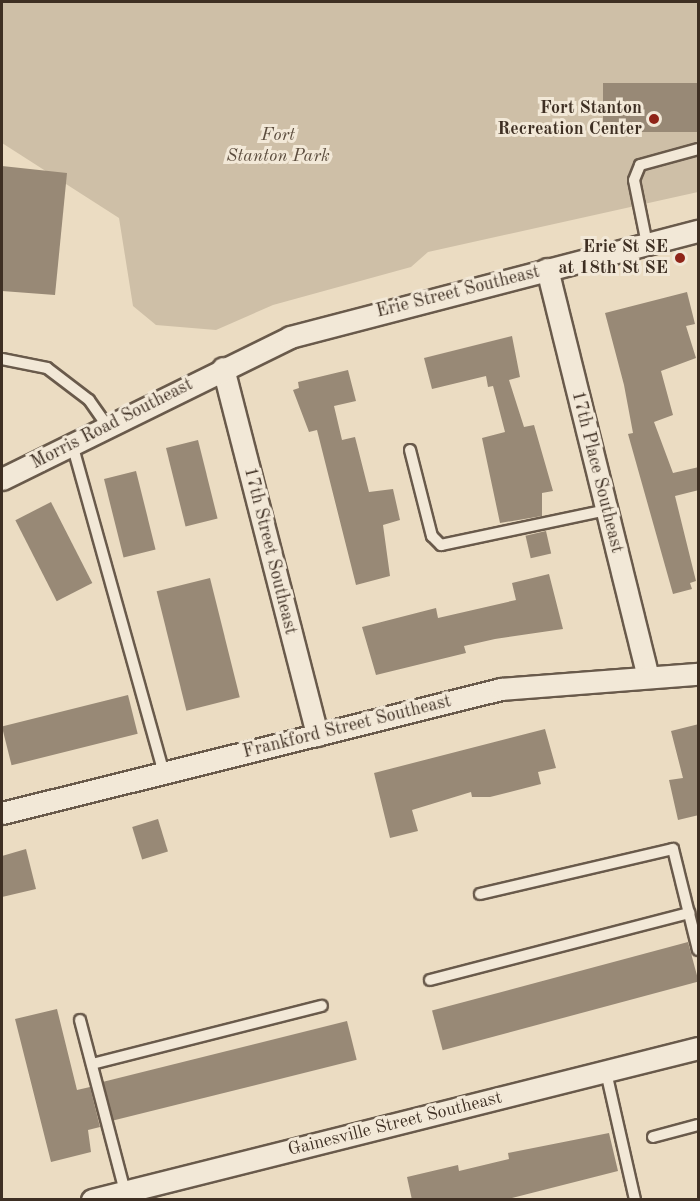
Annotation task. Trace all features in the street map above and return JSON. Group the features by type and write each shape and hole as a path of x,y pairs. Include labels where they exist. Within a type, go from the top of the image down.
{"street":[{"name":"Erie Street Southeast","path":"223,368 298,334 699,231"},
{"name":"17th Place Southeast","path":"547,269 648,676"},
{"name":"Morris Road Southeast","path":"2,479 223,368"},
{"name":"17th Street Southeast","path":"223,368 317,735"},
{"name":"Frankford Street Southeast","path":"2,813 501,689 648,676 699,674"},
{"name":"Gainesville Street Southeast","path":"92,1200 699,1048"}],"lane":[{"path":"647,244 634,180 640,165 699,149"},
{"path":"2,359 47,368 89,400 107,426"},
{"path":"72,444 164,773"},
{"path":"410,450 432,536 441,545 607,510"},
{"path":"480,894 673,849 699,950"},
{"path":"430,980 690,913"},
{"path":"92,1064 322,1006"},
{"path":"80,1020 125,1191"},
{"path":"606,1072 635,1200"},
{"path":"653,1137 699,1125"}],"green space":[{"name":"Fort Stanton Park","path":"2,2 698,2 698,192 428,252 411,267 273,305 216,330 156,325 133,306 119,218 2,143"}],"building":[{"name":"Fort Stanton Recreation Center","path":"603,83 698,83 698,132 603,132"},
{"path":"2,166 67,173 55,295 2,291"},
{"path":"687,292 695,324 686,326 696,358 661,371 673,415 654,422 673,473 699,467 699,490 675,496 696,581 690,583 692,589 673,594 628,434 633,433 624,385 605,313"},
{"path":"512,336 520,377 509,380 524,427 534,425 553,491 542,493 542,516 500,523 482,438 505,432 493,386 488,387 486,376 432,389 424,358"},
{"path":"348,370 356,401 334,406 342,440 355,437 369,492 393,489 400,520 383,525 390,576 356,585 317,430 309,432 293,390 299,388 298,382"},
{"path":"198,440 218,519 186,527 166,448"},
{"path":"136,471 156,550 124,558 104,479"},
{"path":"51,502 92,583 57,601 15,520"},
{"path":"546,531 551,553 531,558 526,536"},
{"path":"549,574 563,629 464,646 466,653 376,675 362,627 436,608 438,618 516,600 512,583"},
{"path":"210,578 240,697 186,711 157,591"},
{"path":"128,695 138,734 12,765 2,726"},
{"path":"699,724 699,815 678,820 669,780 683,778 671,731"},
{"path":"545,729 556,768 538,772 541,784 490,797 472,797 471,792 412,810 418,831 390,838 374,773"},
{"path":"158,819 168,852 142,859 132,827"},
{"path":"26,849 36,889 2,897 2,856"},
{"path":"688,942 698,982 443,1050 432,1011"},
{"path":"57,1009 77,1090 90,1087 100,1127 88,1130 91,1152 51,1162 15,1019"},
{"path":"347,1021 357,1060 113,1121 103,1082"},
{"path":"609,1133 618,1171 504,1200 412,1200 407,1177 458,1165 459,1171 509,1159 508,1153"}],"place":[{"name":"Fort Stanton Recreation Center","path":"654,119"},
{"name":"Erie St SE at 18th St SE","path":"680,258"}]}
